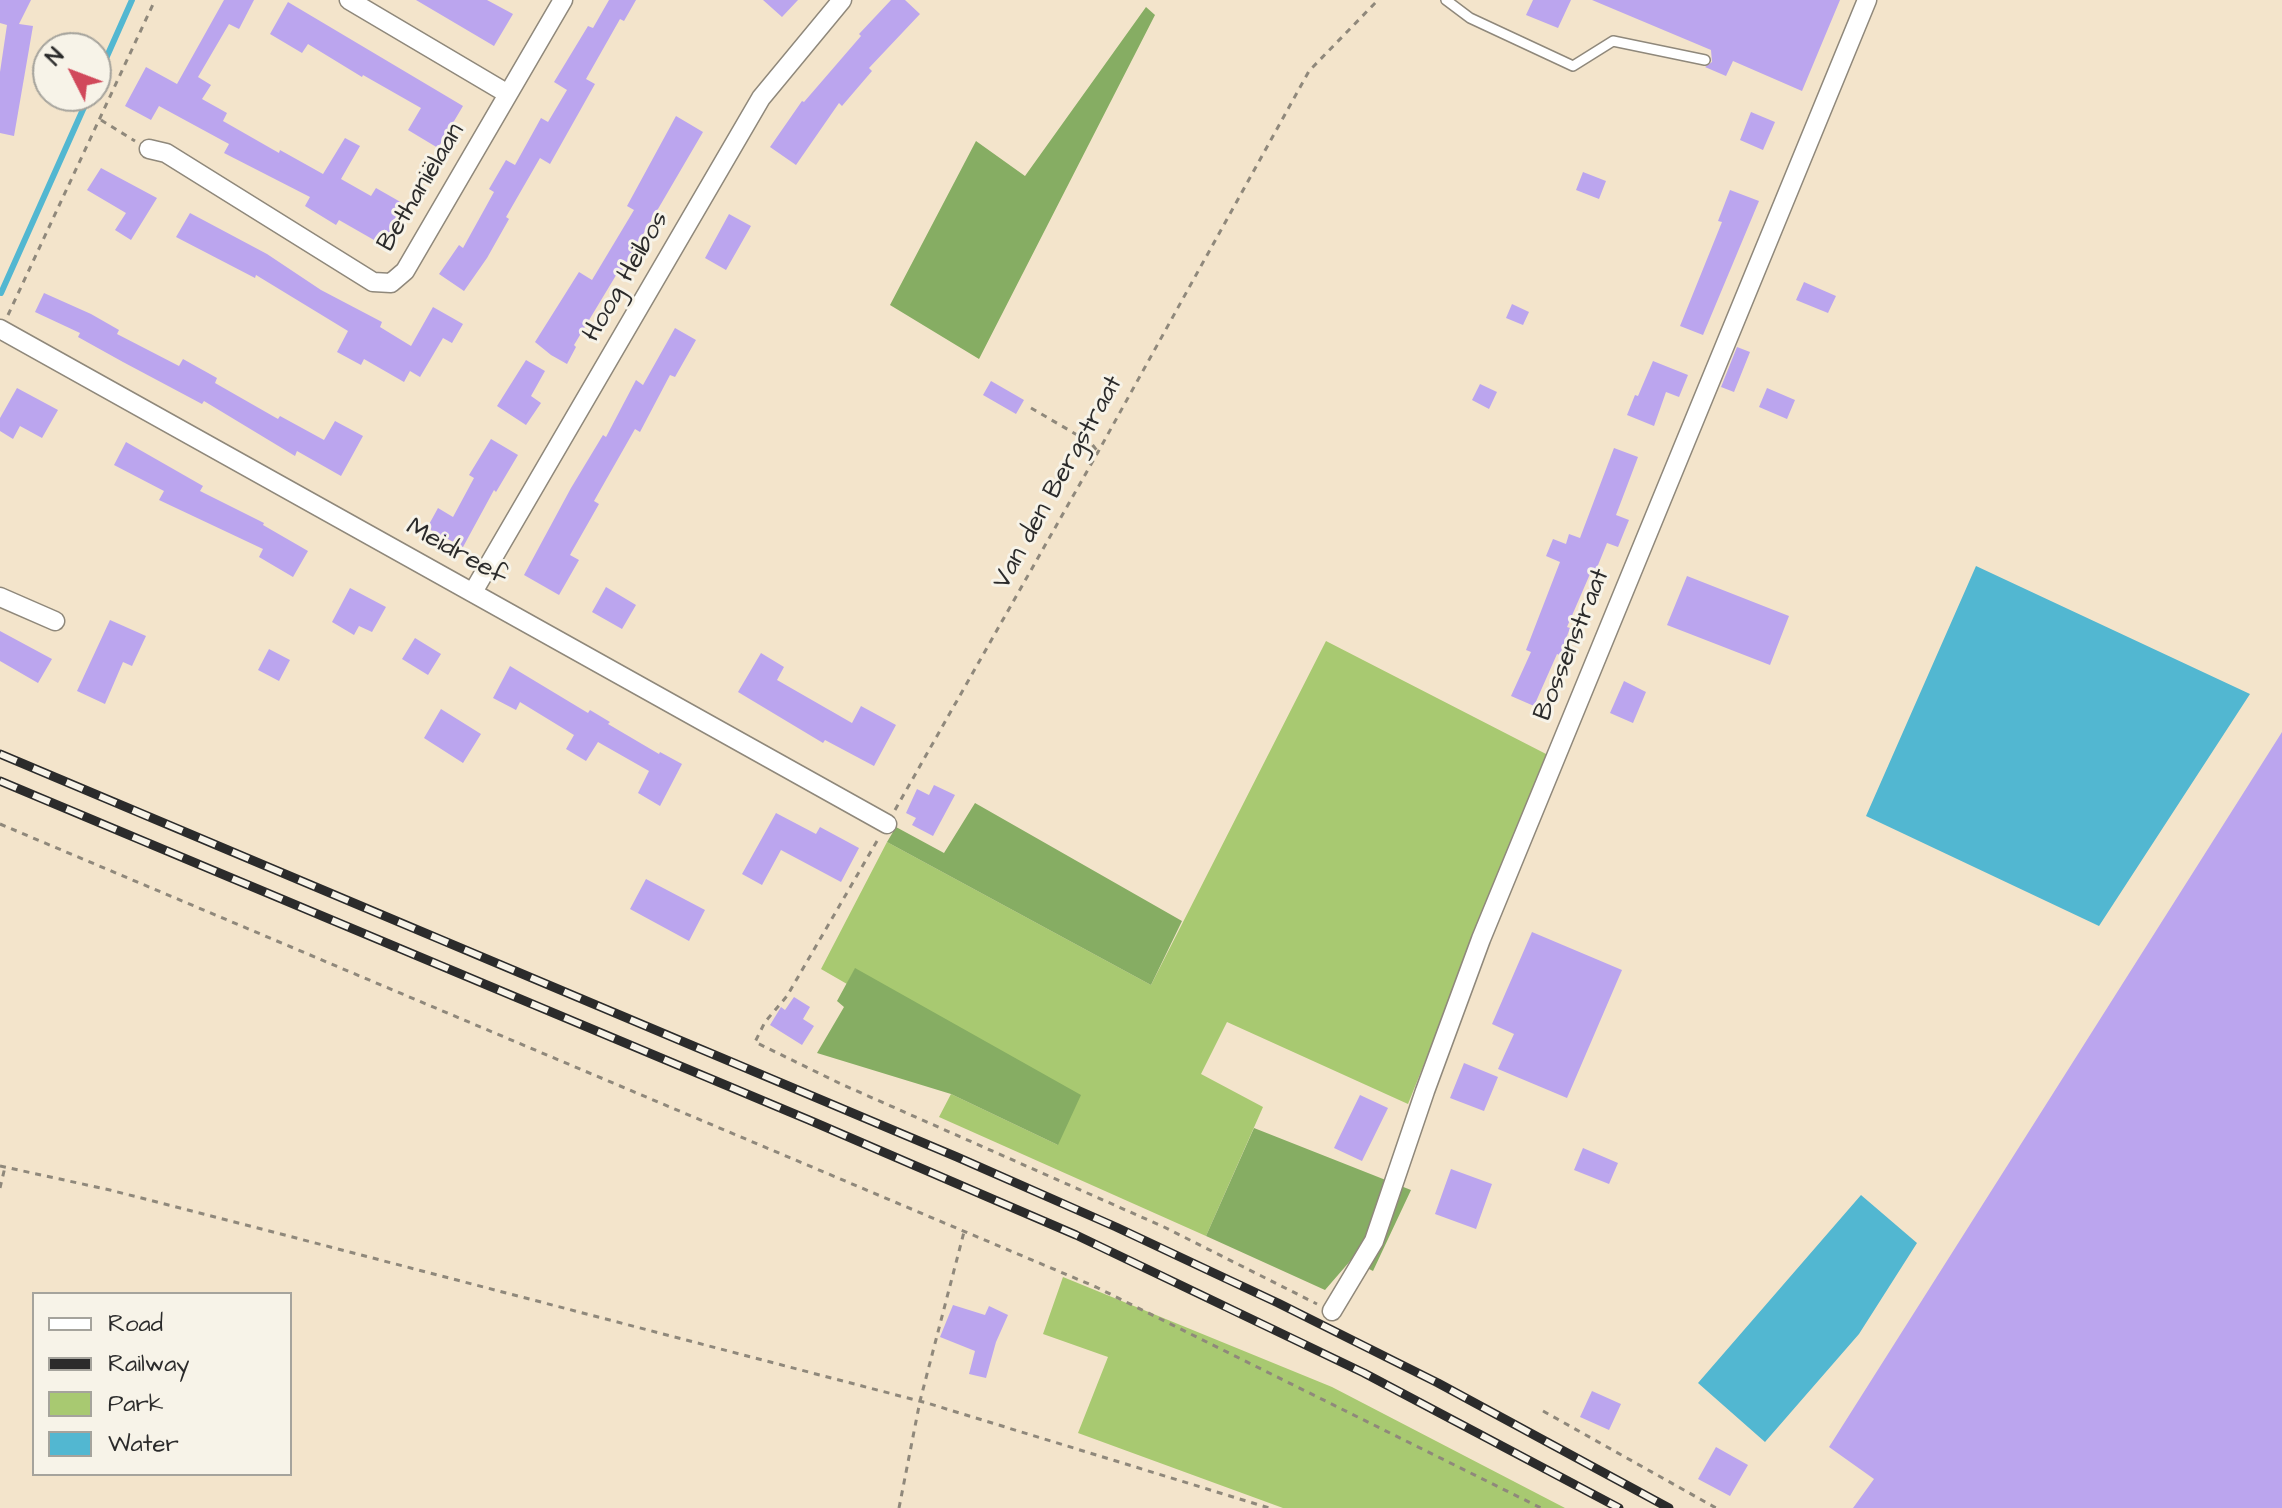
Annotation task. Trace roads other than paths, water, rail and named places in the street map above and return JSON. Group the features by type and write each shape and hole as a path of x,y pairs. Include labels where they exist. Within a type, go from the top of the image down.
{"street":[{"path":"349,0 508,94"},
{"name":"Bethaniëlaan","path":"149,149 166,153 373,282 391,283 405,271 563,0"},
{"name":"Hoog Heibos","path":"473,592 761,98 842,0"},
{"name":"Bossenstraat","path":"1332,1311 1374,1241 1481,939 1867,0"},
{"name":"Meidreef","path":"1,329 887,824"},
{"path":"0,597 55,621"}],"lane":[{"path":"1446,0 1470,18 1573,66 1613,41 1705,60"}],"water":[{"path":"1976,566 2250,694 2099,926 1866,816"},
{"path":"1861,1195 1917,1243 1859,1334 1765,1442 1698,1383"}],"waterway":[{"path":"112,45 132,0"},
{"path":"1,293 82,112"}],"railway":[{"path":"0,754 957,1157 1116,1227 1438,1383 1669,1508"},
{"path":"0,781 1076,1235 1364,1373 1619,1508"}]}
